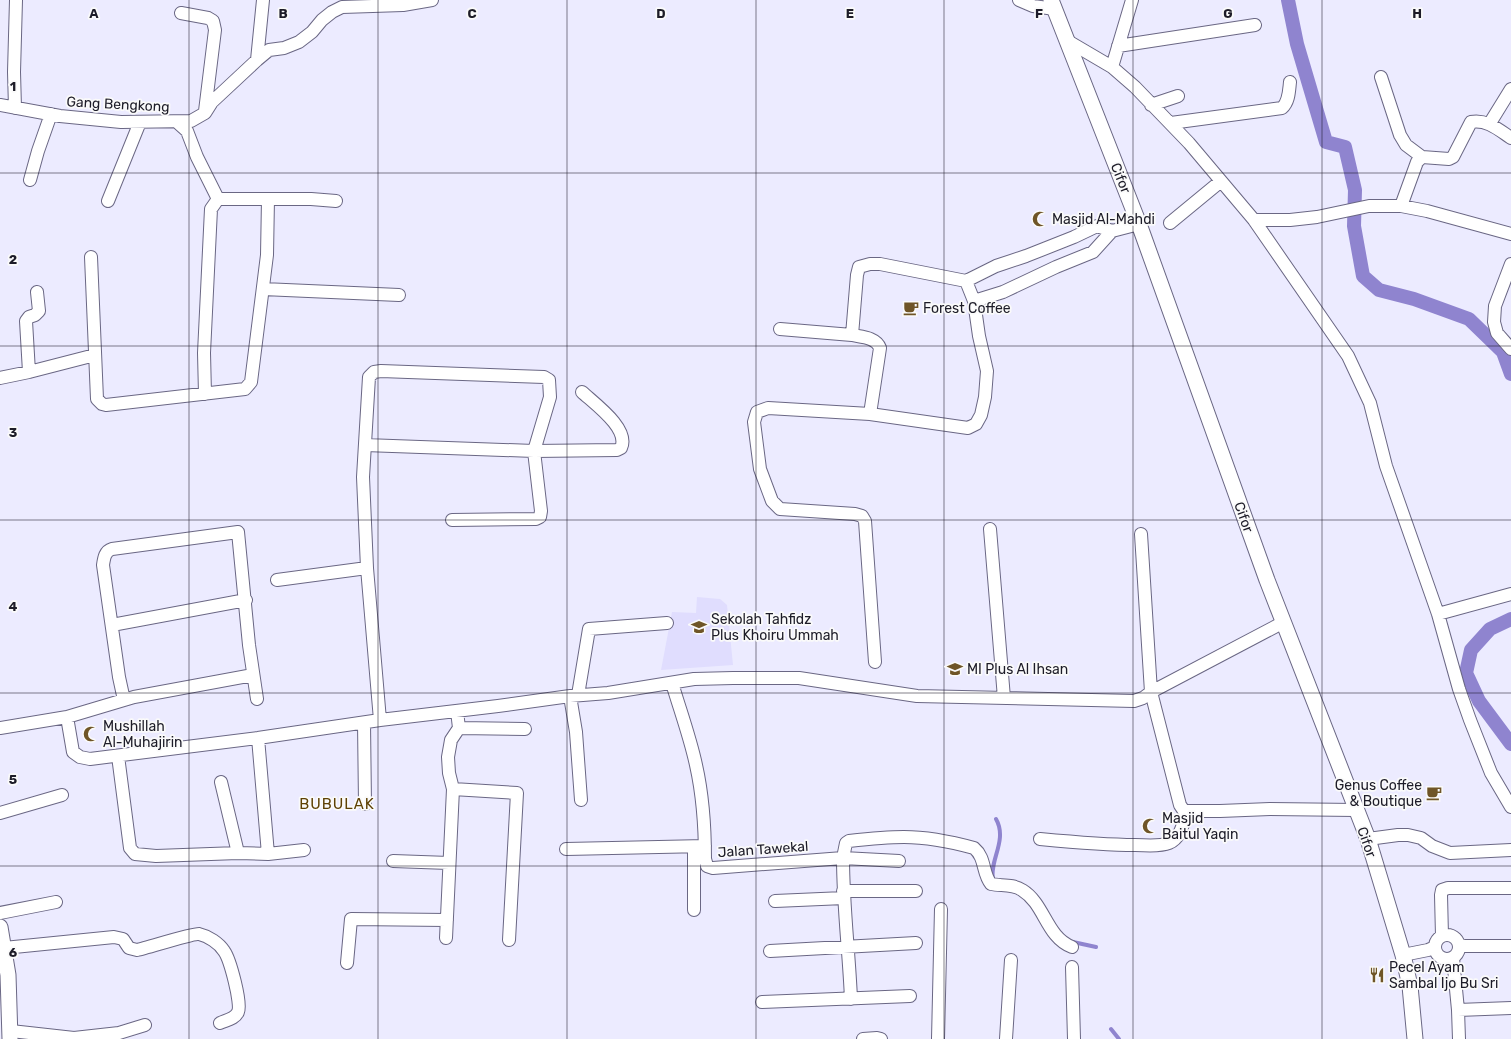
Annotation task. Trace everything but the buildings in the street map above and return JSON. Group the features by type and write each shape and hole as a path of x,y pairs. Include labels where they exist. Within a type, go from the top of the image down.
{"street":[{"path":"15,108 14,72 16,0"},
{"path":"257,60 263,0"},
{"name":"Gang Bengkong","path":"0,105 51,114 121,122 191,121 204,112 212,102 269,50 284,48 299,42 312,32 322,20 332,12 342,7 357,3 403,6 432,0"},
{"path":"1019,0 1033,6 1053,5"},
{"path":"1112,67 1132,0"},
{"name":"Cifor","path":"1053,5 1140,224 1267,580 1368,839 1403,955 1410,986 1416,1039"},
{"path":"181,13 208,18 213,21 215,30 204,112"},
{"path":"1118,46 1256,25"},
{"path":"1066,40 1112,67 1171,123 1254,220 1348,356 1370,403 1386,466 1438,614 1459,689 1491,773 1511,807"},
{"path":"1381,77 1400,135 1406,145 1422,157 1446,159 1453,157 1471,122 1490,123 1511,138"},
{"path":"1171,123 1282,108 1289,96 1290,82"},
{"path":"1490,123 1511,89"},
{"path":"1151,105 1178,96"},
{"path":"30,180 51,114"},
{"path":"108,201 140,122"},
{"path":"177,122 187,131 197,157 218,199"},
{"path":"1401,206 1417,162 1422,157"},
{"path":"1170,223 1221,181"},
{"path":"218,199 336,201"},
{"path":"205,394 204,353 210,209 218,199"},
{"path":"91,257 97,398 102,404 106,405 244,389 251,382 267,255 268,199"},
{"path":"1254,220 1290,220 1317,217 1369,206 1401,206 1427,211 1511,234"},
{"path":"852,335 857,275 860,267 864,264 880,264 966,281 996,266 1074,237 1097,226 1112,231 1140,224"},
{"path":"974,301 1003,292 1056,267 1093,252 1112,231"},
{"path":"1511,264 1495,306 1494,322 1497,333 1511,349"},
{"path":"875,662 864,521 862,516 855,514 780,509 772,501 760,469 754,422 758,412 768,408 870,414 968,428 976,424 981,415 985,397 987,372 979,336 974,301 966,281"},
{"path":"262,289 399,295"},
{"path":"29,372 26,321 29,317 35,315 39,311 36,292"},
{"path":"780,329 852,335 875,340 880,348 870,414"},
{"path":"0,378 95,355"},
{"path":"380,720 363,485 369,377 374,372 381,371 544,376 549,380 550,397 534,451 541,511 540,517 536,520 452,520"},
{"path":"365,445 534,451 617,450 621,448 623,443 622,437 615,422 582,392"},
{"path":"990,529 1004,698"},
{"path":"124,700 103,565 108,550 238,532 253,675 257,699"},
{"path":"1141,534 1151,692 1180,806 1187,812 1270,809 1356,810"},
{"path":"278,580 368,568"},
{"path":"1438,614 1511,594"},
{"path":"112,625 246,600"},
{"path":"67,717 73,752 80,757 90,759 258,738 380,720 574,695 608,693 694,680 733,678 799,678 917,696 1134,701 1143,698 1151,692 1284,622"},
{"path":"581,800 574,695 589,629 667,623"},
{"path":"0,728 67,717 124,700 253,675"},
{"name":"Jalan Tawekal","path":"672,683 696,764 703,812 699,846 706,864 710,867 843,858 899,861"},
{"path":"446,938 454,789 449,773 448,757 451,740 459,728 457,711"},
{"path":"364,723 365,804"},
{"path":"459,728 525,728"},
{"path":"258,738 268,854"},
{"path":"118,756 130,848 135,854 174,857 238,853 268,854 304,850"},
{"path":"221,782 238,853"},
{"path":"454,789 517,793 509,940"},
{"path":"0,813 62,795"},
{"path":"1040,839 1111,845 1160,845 1170,842 1181,831 1187,812"},
{"path":"1368,839 1408,835 1421,838 1432,846 1450,853 1511,850"},
{"path":"851,999 843,858 846,843 849,841 889,838 921,838 974,848 982,858 985,874 992,884 1016,887 1028,894 1046,918 1053,932 1062,942 1072,947"},
{"path":"566,849 699,846 694,910"},
{"path":"393,861 449,863"},
{"path":"1433,950 1436,942 1443,934 1442,890 1448,888 1511,888"},
{"path":"775,901 844,894 916,891"},
{"path":"0,913 56,902"},
{"path":"938,1039 941,909"},
{"path":"347,963 351,919 446,920"},
{"path":"0,927 8,975 10,1035 74,1038 119,1033 145,1025"},
{"path":"4,948 114,937 123,939 130,948 137,950 198,934 214,940 224,950 229,960 240,1004 238,1012 234,1017 220,1023"},
{"path":"1443,934 1453,937 1456,953 1459,1039"},
{"path":"770,951 916,943"},
{"path":"1433,950 1441,958 1456,953 1511,946"},
{"path":"1403,955 1433,950"},
{"path":"1006,1039 1011,960"},
{"path":"1072,967 1074,1039"},
{"path":"762,1002 910,996"},
{"path":"1458,1010 1511,1008"},
{"path":"863,1039 881,1039"}],"shaded area":[{"name":"Sekolah Tahfidz Plus Khoiru Ummah","path":"697,597 720,599 727,605 733,665 661,670 672,612 696,613"}],"waterway":[{"path":"1288,0 1297,44 1326,142 1345,147 1355,190 1354,226 1363,276 1379,290 1414,299 1469,319 1503,352 1511,374"},
{"path":"1511,619 1490,629 1471,650 1466,673 1479,701 1511,744"},
{"path":"993,879 993,865 1000,835 996,819"},
{"path":"1073,942 1096,947"},
{"path":"1111,1029 1119,1039"}],"place":[{"name":"Masjid Al-Mahdi","path":"1040,219"},
{"name":"Forest Coffee","path":"911,308"},
{"name":"Sekolah Tahfidz Plus Khoiru Ummah","path":"699,627"},
{"name":"MI Plus Al Ihsan","path":"955,669"},
{"name":"Mushillah Al-Muhajirin","path":"91,734"},
{"name":"Genus Coffee & Boutique","path":"1434,793"},
{"name":"Masjid Baitul Yaqin","path":"1150,826"},
{"name":"Pecel Ayam Sambal Ijo Bu Sri","path":"1377,975"}],"district":[{"name":"BUBULAK","path":"337,804"}]}
